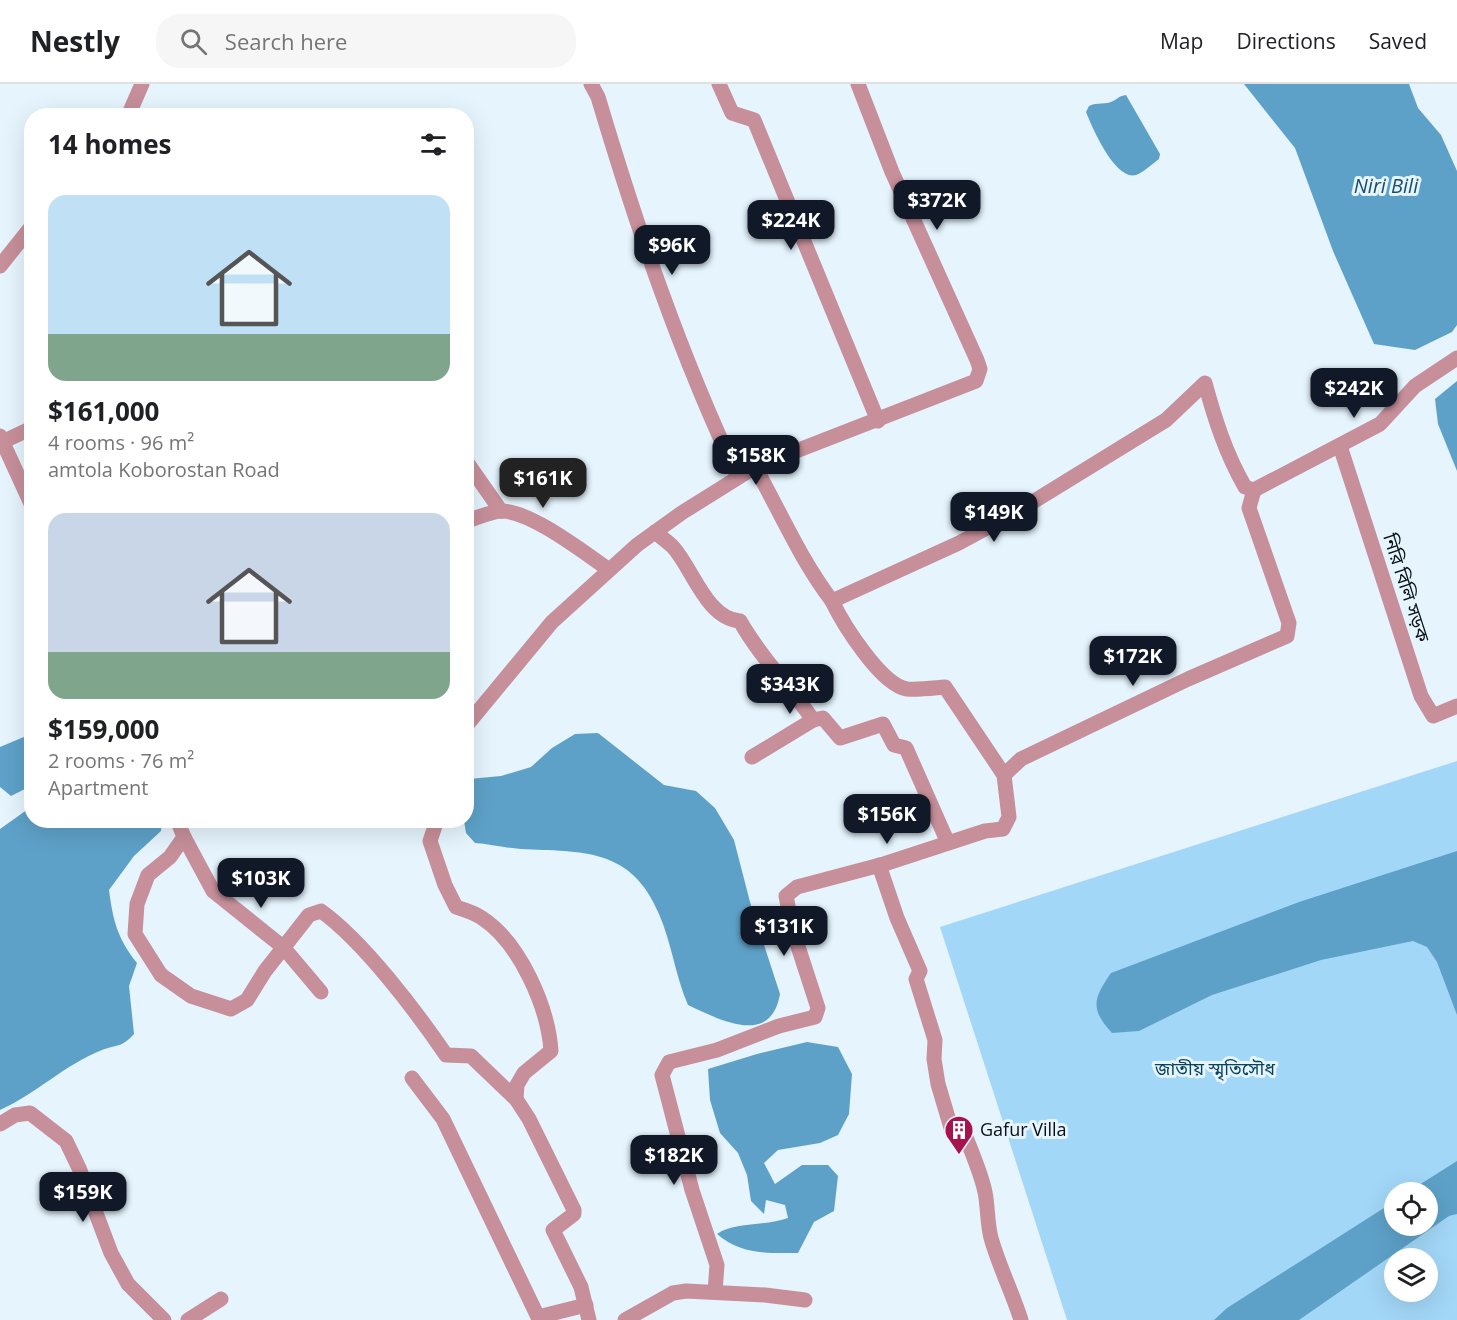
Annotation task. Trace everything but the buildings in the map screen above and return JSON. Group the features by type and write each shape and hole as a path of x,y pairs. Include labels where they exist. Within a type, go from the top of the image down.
{"street":[{"path":"132,108 142,84"},
{"path":"591,84 598,98 635,222 676,334 738,477"},
{"path":"719,84 732,114 754,120 878,422"},
{"path":"474,716 552,622 608,569 655,532 755,467 878,422 976,381 980,369 892,172 858,84"},
{"path":"1,262 24,235"},
{"path":"832,601 959,543 1018,511 1166,420 1205,383 1217,428 1237,473 1245,487 1254,490 1380,424 1415,386 1457,358"},
{"path":"24,431 1,440 24,489"},
{"name":"নিরি বিলি সড়ক","path":"1340,446 1421,696 1433,716 1457,706"},
{"path":"715,1292 717,1265 692,1190 662,1075 669,1062 717,1050 779,1026 815,1017 818,1008 793,931 786,896 797,887 879,865 985,831 1003,829 1009,817 1004,775 945,687 905,689 888,679 843,623 832,601 812,574 791,539 755,467"},
{"path":"474,472 501,511"},
{"path":"1004,775 1021,759 1031,754 1188,679 1287,636 1289,623 1250,508 1254,490"},
{"path":"474,519 501,511 523,516 567,540 608,569"},
{"path":"655,532 674,548 708,601 730,620 740,621 752,642 794,691 813,720"},
{"path":"752,757 813,720 823,718 840,738 883,724 894,745 906,748 948,843"},
{"path":"180,828 213,891 283,947 321,992"},
{"path":"434,828 430,841 445,885 456,907 481,916 519,955 549,1029 551,1051 524,1073 517,1085 516,1099"},
{"path":"184,837 170,857 148,875 136,904 135,934 161,975 191,996 231,1010 247,1000 283,947 309,915 321,911 338,923 429,1030 446,1055 471,1056 516,1099 529,1119 574,1210 574,1214 554,1230 581,1287 588,1312 538,1317 443,1119 412,1078"},
{"path":"879,865 897,918 920,971 916,980 935,1040 934,1059 944,1109 952,1131 965,1135 971,1151 985,1192 986,1216 994,1245 1010,1282 1021,1320"},
{"path":"0,1124 15,1115 30,1113 66,1141 80,1168 111,1253 128,1284 164,1320"},
{"path":"625,1320 673,1293 686,1291 805,1300"},
{"path":"188,1320 221,1299"}],"green space":[{"name":"জাতীয় স্মৃতিসৌধ","path":"1457,761 1457,1320 1067,1320 940,927"}],"water":[{"name":"Niri Bili","path":"1244,84 1409,84 1418,108 1441,135 1457,171 1457,325 1452,332 1415,350 1374,344 1333,251 1295,148"},
{"path":"1126,95 1160,154 1159,159 1136,175 1128,175 1113,162 1099,140 1086,112 1089,106 1110,102"},
{"path":"1457,381 1457,471 1438,424 1435,399"},
{"path":"598,733 664,785 696,791 715,808 734,840 750,902 780,994 775,1010 766,1020 755,1025 743,1025 715,1017 688,1005 659,914 648,892 634,876 619,865 584,853 475,843 466,833 465,828 474,828 474,779 501,776 531,767 552,748 575,734"},
{"path":"24,737 24,790 11,796 0,787 0,747"},
{"path":"24,812 24,828 161,828 161,831 134,856 109,890 117,928 137,963 129,986 134,1034 122,1044 102,1050 75,1063 26,1096 0,1110 0,829"},
{"path":"1457,851 1457,1015 1437,962 1427,947 1413,941 1321,960 1212,995 1139,1031 1112,1033 1100,1017 1097,1010 1098,997 1111,973 1299,902"},
{"path":"807,1042 838,1047 852,1074 849,1114 838,1135 820,1143 778,1150 764,1163 775,1184 802,1165 828,1165 838,1176 834,1211 814,1222 798,1253 765,1253 745,1249 726,1241 717,1234 732,1228 788,1218 785,1205 766,1200 764,1214 751,1201 747,1175 738,1153 720,1133 710,1100 708,1069"},
{"path":"1457,1161 1457,1214 1449,1216 1438,1224 1438,1182 1424,1182"},
{"path":"1384,1208 1384,1236 1420,1236 1403,1248 1384,1248 1384,1261 1299,1320 1214,1320 1227,1308"}],"place":[{"name":"Gafur Villa","path":"959,1156"}]}
